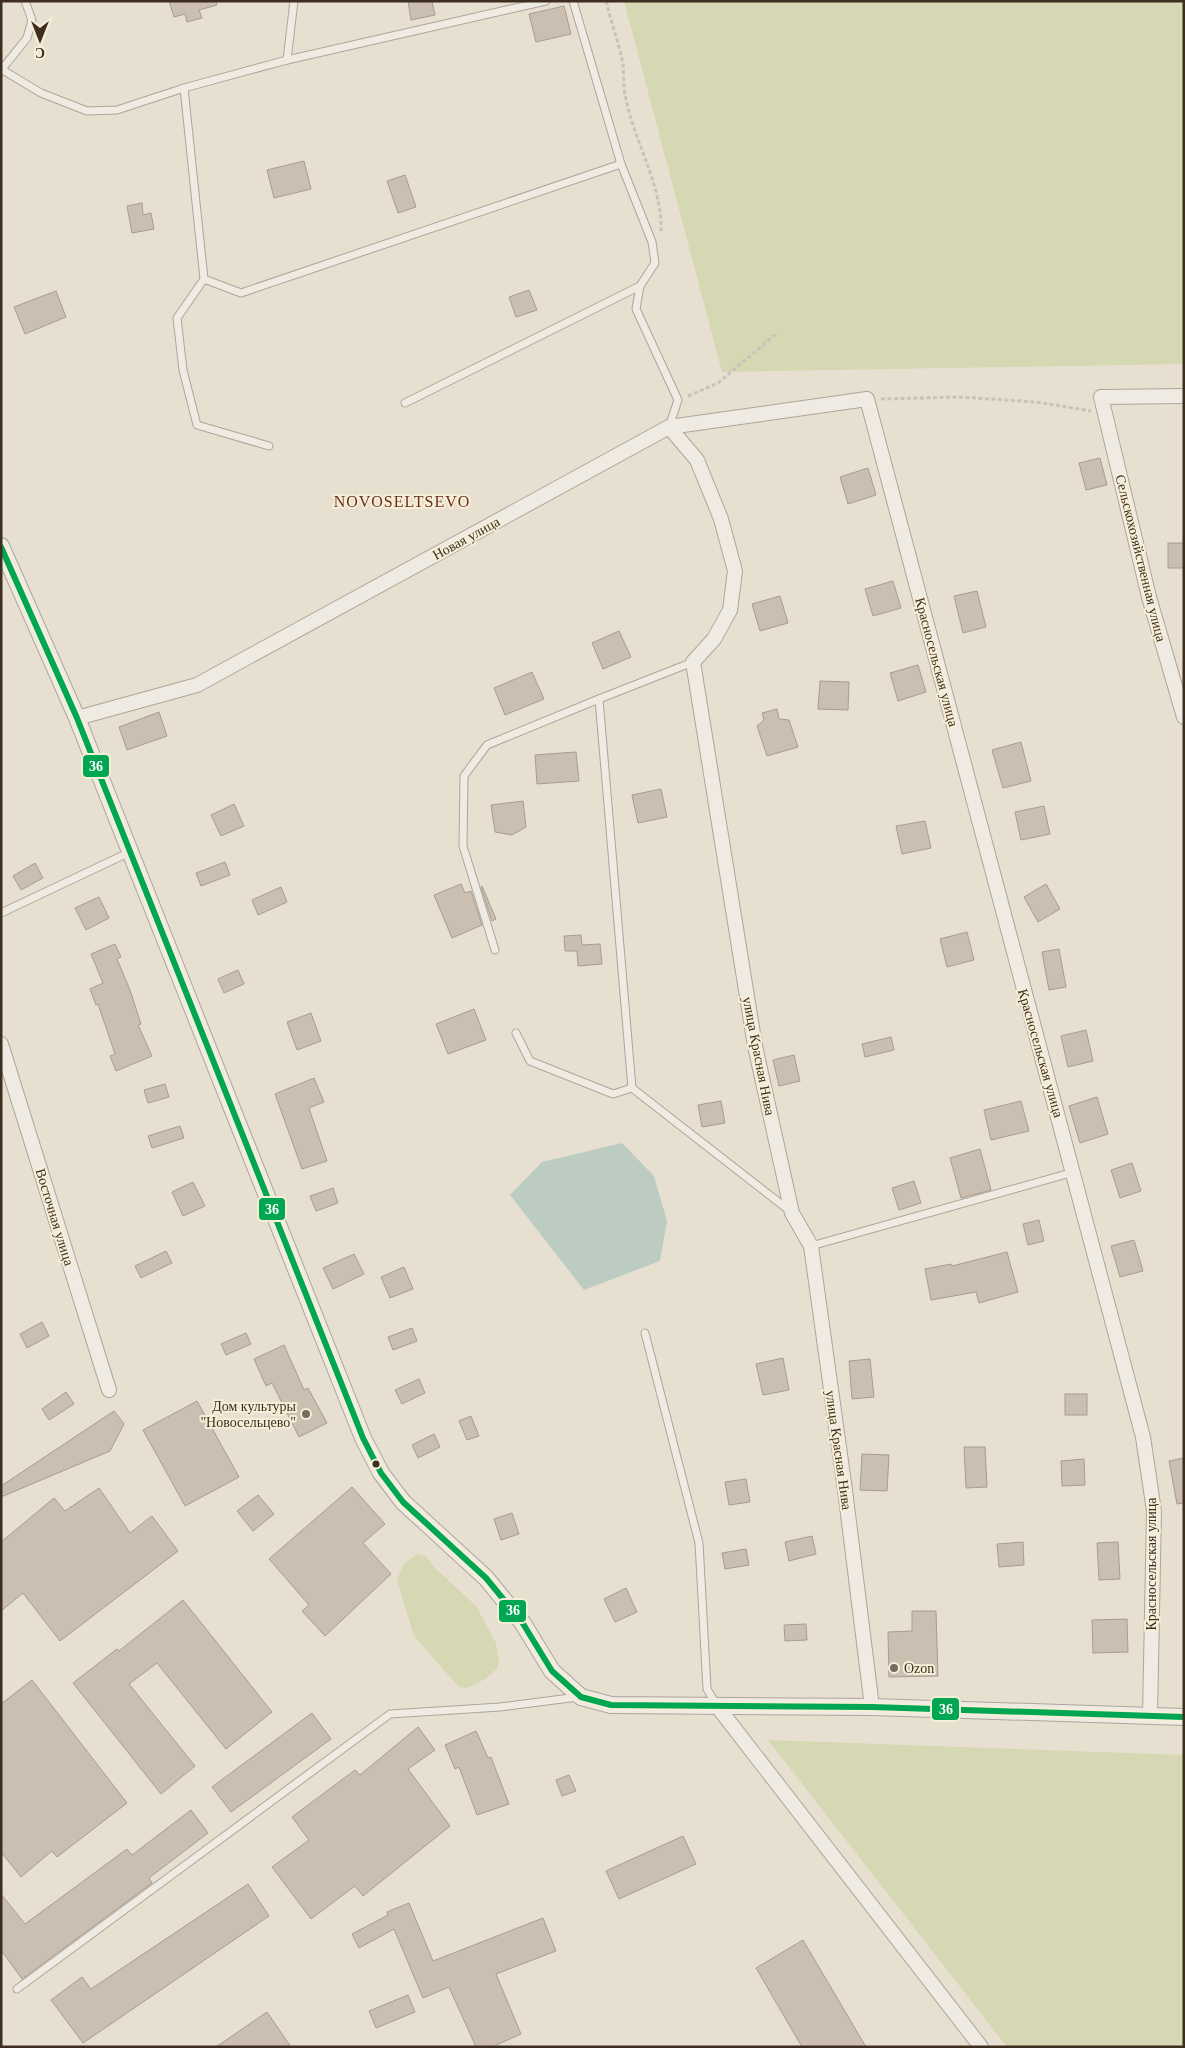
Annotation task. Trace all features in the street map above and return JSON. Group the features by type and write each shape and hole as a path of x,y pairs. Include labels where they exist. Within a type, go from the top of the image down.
{"street":[{"name":"Сельскохозяйственная улица","path":"1184,396 1101,397 1149,596 1184,717"},
{"name":"Новая улица","path":"77,718 197,685 669,427 868,399"},
{"name":"Красносельская улица","path":"868,399 1015,960 1074,1172 1143,1437 1154,1510 1150,1716"},
{"path":"669,427 697,460 721,518 735,571 730,610 714,639 693,662"},
{"path":"1,546 77,718 363,1438 381,1473 403,1502 486,1578 522,1622 552,1671 580,1697 611,1705 872,1707 1184,1717"},
{"name":"улица Красная Нива","path":"693,662 755,1046 792,1213 810,1246 845,1490 872,1707"},
{"name":"Восточная улица","path":"1,1044 109,1390"},
{"path":"717,1706 981,2047"}],"lane":[{"path":"25,1 32,20 27,38 2,69 41,93 87,111 117,110 184,88 287,60 546,1"},
{"path":"287,60 294,1"},
{"path":"573,1 621,164 652,242 655,263 640,286 636,309 678,400 669,427"},
{"path":"184,88 204,279 177,318 183,370 197,425 269,446"},
{"path":"204,279 241,293 621,164"},
{"path":"405,404 640,286"},
{"path":"495,950 463,846 464,776 487,745 693,662"},
{"path":"599,700 632,1088 792,1213"},
{"path":"1,912 131,852"},
{"path":"516,1033 530,1061 613,1094 632,1088"},
{"path":"810,1246 1074,1172"},
{"path":"646,1332 699,1543 707,1689 717,1706"},
{"path":"17,1989 390,1714 500,1707 580,1697"}],"path":[{"path":"606,1 622,64 626,98 637,137 652,175 661,220 660,239"},
{"path":"678,400 718,383 777,333"},
{"path":"868,399 959,397 1036,402 1086,411 1105,412"}],"green space":[{"path":"624,1 1184,1 1184,364 722,372"},
{"path":"417,1554 425,1556 436,1569 476,1606 496,1643 499,1661 497,1669 483,1680 467,1688 459,1687 414,1636 397,1580 403,1565"},
{"path":"768,1740 1184,1755 1184,2047 1007,2047"}],"shaded area":[{"path":"622,1143 654,1176 667,1221 660,1261 584,1290 510,1195 542,1162"}],"building":[{"path":"169,1 216,1 217,5 199,10 202,18 187,22 185,14 174,17"},
{"path":"408,1 432,1 435,15 411,20"},
{"path":"564,6 571,34 536,42 529,14"},
{"path":"304,161 311,189 274,198 267,170"},
{"path":"405,175 416,207 398,213 387,181"},
{"path":"142,203 143,215 151,213 154,229 132,233 127,206"},
{"path":"529,290 537,310 516,317 509,297"},
{"path":"56,291 66,317 25,334 14,307"},
{"path":"1100,458 1107,485 1086,490 1079,463"},
{"path":"868,468 876,495 848,504 840,477"},
{"path":"1168,543 1184,543 1184,568 1168,568"},
{"path":"893,581 901,608 873,616 865,589"},
{"path":"977,591 986,627 963,633 954,596"},
{"path":"780,596 788,623 760,631 752,604"},
{"path":"619,631 631,657 603,669 592,643"},
{"path":"918,665 926,692 898,701 890,673"},
{"path":"532,672 544,699 505,715 494,688"},
{"path":"820,681 849,682 848,710 818,709"},
{"path":"777,709 779,719 789,720 798,747 767,756 757,726 764,720 762,713"},
{"path":"159,712 167,736 127,750 119,727"},
{"path":"1021,742 1031,781 1003,788 992,750"},
{"path":"576,752 579,781 537,784 535,755"},
{"path":"661,789 667,817 638,823 632,795"},
{"path":"523,801 526,827 512,835 495,832 491,805"},
{"path":"234,804 244,826 221,836 211,815"},
{"path":"1044,806 1050,834 1021,840 1015,812"},
{"path":"925,821 931,848 902,854 896,826"},
{"path":"225,862 230,875 201,886 196,873"},
{"path":"35,863 43,878 21,890 13,876"},
{"path":"461,884 465,893 471,891 482,925 452,938 434,895"},
{"path":"1046,884 1060,909 1038,922 1024,897"},
{"path":"281,887 287,902 258,915 252,900"},
{"path":"481,887 496,919 492,921"},
{"path":"99,897 109,918 86,930 75,908"},
{"path":"967,932 974,960 947,967 940,939"},
{"path":"581,935 582,945 600,944 602,964 578,966 577,951 565,951 564,936"},
{"path":"115,944 121,957 117,959 141,1024 138,1025 152,1056 116,1071 110,1056 115,1054 98,1004 96,1005 90,989 103,983 91,954"},
{"path":"1059,949 1066,987 1049,990 1042,952"},
{"path":"238,970 244,984 224,993 218,979"},
{"path":"474,1009 486,1040 448,1054 436,1024"},
{"path":"311,1013 321,1041 297,1050 287,1022"},
{"path":"1086,1030 1093,1061 1068,1067 1061,1036"},
{"path":"891,1037 894,1050 865,1057 862,1044"},
{"path":"794,1055 800,1081 779,1086 773,1060"},
{"path":"314,1078 324,1102 309,1108 327,1161 302,1169 275,1094"},
{"path":"165,1084 169,1097 148,1103 144,1090"},
{"path":"1097,1097 1108,1134 1080,1143 1069,1106"},
{"path":"721,1101 725,1123 702,1127 698,1105"},
{"path":"1021,1101 1029,1131 991,1140 984,1110"},
{"path":"180,1126 184,1138 152,1148 148,1136"},
{"path":"980,1149 991,1190 961,1198 950,1158"},
{"path":"1132,1163 1141,1191 1120,1198 1111,1170"},
{"path":"914,1181 921,1203 899,1210 892,1188"},
{"path":"193,1182 205,1206 183,1216 172,1192"},
{"path":"333,1188 338,1203 316,1211 310,1196"},
{"path":"1039,1220 1044,1241 1028,1245 1023,1224"},
{"path":"1134,1240 1143,1271 1120,1277 1111,1246"},
{"path":"166,1251 172,1263 141,1278 135,1266"},
{"path":"1007,1252 1018,1292 979,1303 976,1292 931,1300 925,1269 951,1264 952,1266"},
{"path":"354,1254 364,1274 333,1289 323,1268"},
{"path":"404,1267 413,1289 390,1298 381,1277"},
{"path":"42,1322 49,1336 27,1348 20,1334"},
{"path":"412,1328 417,1341 393,1350 388,1337"},
{"path":"246,1333 251,1344 226,1355 221,1344"},
{"path":"284,1345 304,1390 308,1388 327,1423 299,1437 272,1383 266,1386 254,1359"},
{"path":"783,1358 789,1390 763,1395 756,1364"},
{"path":"870,1359 874,1397 852,1399 849,1361"},
{"path":"419,1379 425,1393 402,1404 395,1390"},
{"path":"66,1392 74,1404 49,1420 42,1409"},
{"path":"1065,1394 1087,1394 1087,1415 1065,1415"},
{"path":"197,1401 239,1477 185,1506 143,1430"},
{"path":"114,1411 124,1424 110,1451 1,1497 1,1486"},
{"path":"471,1416 479,1436 467,1440 459,1421"},
{"path":"434,1434 440,1447 418,1458 412,1445"},
{"path":"964,1447 985,1447 987,1487 966,1488"},
{"path":"862,1454 889,1455 887,1491 860,1490"},
{"path":"1184,1458 1184,1503 1177,1504 1169,1461"},
{"path":"1084,1459 1085,1485 1062,1486 1061,1461"},
{"path":"746,1479 750,1502 729,1505 725,1482"},
{"path":"352,1487 385,1524 363,1543 391,1574 325,1636 302,1611 309,1605 269,1559"},
{"path":"99,1488 130,1533 152,1516 178,1551 60,1641 23,1593 1,1611 1,1542 54,1498 65,1511"},
{"path":"258,1495 274,1514 253,1531 237,1511"},
{"path":"512,1513 519,1534 501,1540 494,1519"},
{"path":"812,1536 816,1554 789,1561 785,1542"},
{"path":"1023,1542 1024,1565 999,1567 997,1544"},
{"path":"1118,1542 1120,1579 1099,1580 1097,1543"},
{"path":"746,1549 749,1565 725,1569 722,1553"},
{"path":"626,1588 637,1612 615,1622 604,1599"},
{"path":"183,1600 272,1712 226,1749 157,1663 129,1684 195,1766 161,1794 73,1683 117,1649 119,1651"},
{"path":"912,1611 936,1611 938,1676 889,1677 888,1632 912,1631"},
{"path":"1127,1619 1128,1652 1093,1653 1092,1620"},
{"path":"806,1624 807,1640 785,1641 784,1625"},
{"path":"32,1680 127,1803 57,1857 52,1851 21,1877 1,1852 1,1704"},
{"path":"312,1713 331,1739 231,1812 212,1787"},
{"path":"418,1727 435,1750 408,1769 450,1826 363,1896 355,1886 311,1919 272,1867 309,1840 292,1817 355,1770 360,1775"},
{"path":"476,1731 488,1758 491,1757 509,1804 477,1815 459,1767 455,1769 445,1745"},
{"path":"569,1775 576,1791 562,1796 556,1780"},
{"path":"191,1810 208,1833 149,1878 152,1883 22,1979 1,1950 1,1894 25,1924 127,1849 132,1855"},
{"path":"683,1836 696,1864 619,1899 606,1871"},
{"path":"248,1884 269,1916 83,2043 51,2000 82,1977 91,1989"},
{"path":"409,1903 433,1961 543,1918 556,1951 496,1974 521,2034 492,2047 476,2047 449,1987 423,1998 394,1929 359,1948 352,1934 388,1915 387,1912"},
{"path":"803,1940 866,2047 802,2047 756,1968"},
{"path":"408,1995 415,2012 376,2028 369,2011"},
{"path":"267,2012 291,2047 216,2047"}],"transit line":[{"name":"36","path":"1,547 77,718 363,1438 381,1473 403,1502 486,1578 522,1622 552,1671 581,1697 611,1705 872,1707 1184,1717"}],"place":[{"name":"Дом культуры \"Новосельцево\"","path":"306,1414"},
{"name":"Ozon","path":"894,1668"}],"district":[{"name":"NOVOSELTSEVO","path":"402,501"}]}
